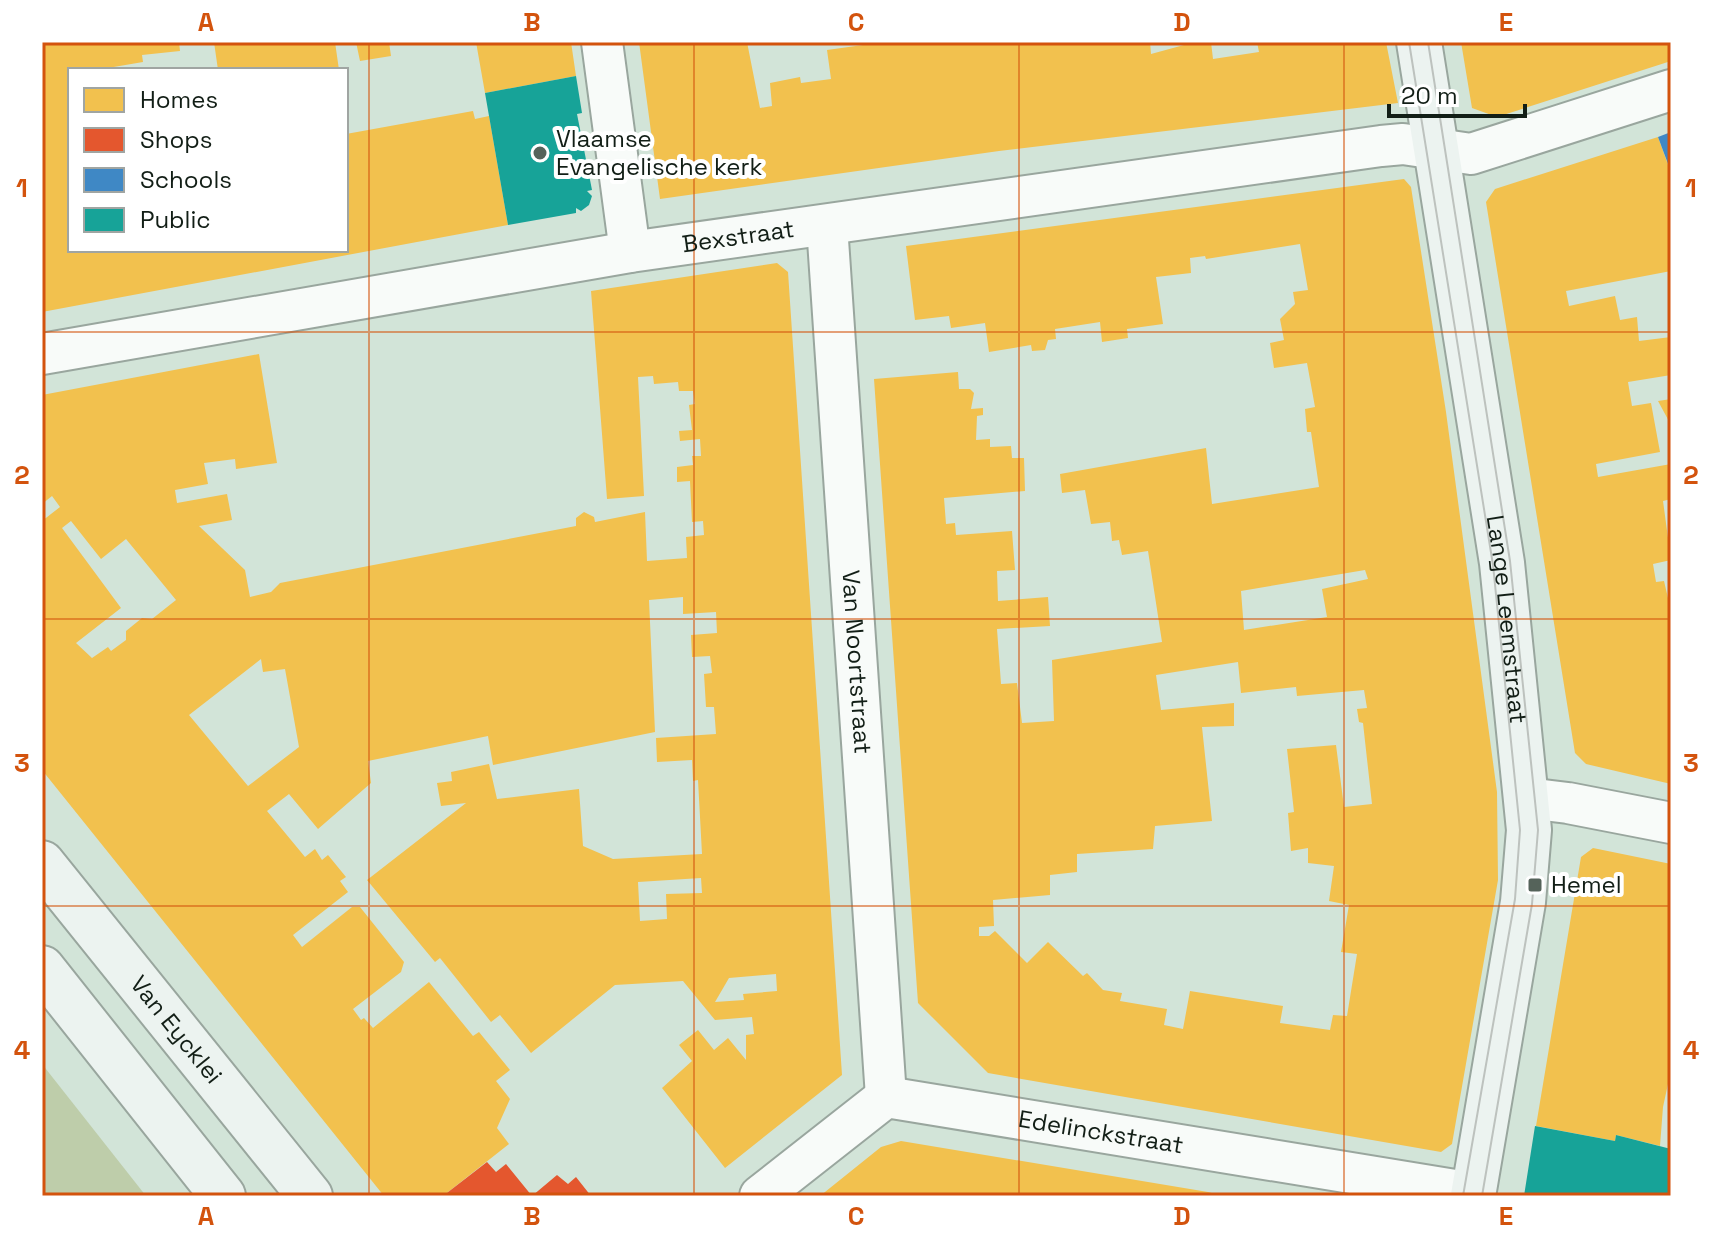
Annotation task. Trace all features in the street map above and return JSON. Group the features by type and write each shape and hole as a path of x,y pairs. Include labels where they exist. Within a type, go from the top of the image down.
{"street":[{"path":"602,42 630,252"},
{"name":"Lange Leemstraat","path":"1419,42 1502,563 1527,798 1526,882 1473,1195"},
{"name":"Bexstraat","path":"42,354 630,252 1381,146 1471,154 1671,90"},
{"name":"Van Noortstraat","path":"827,225 886,1097"},
{"path":"1527,798 1671,823"},
{"name":"Van Eycklei","path":"42,863 310,1196"},
{"path":"42,968 223,1196"},
{"path":"760,1196 886,1097"},
{"name":"Edelinckstraat","path":"886,1097 1473,1195"}],"green space":[{"path":"42,1064 146,1196 42,1196"}],"building: Homes":[{"path":"42,42 179,42 180,51 142,55 143,62 108,68 68,68 68,252 348,252 348,134 473,111 475,119 489,116 508,225 42,312"},
{"path":"214,42 335,42 339,68 218,68"},
{"path":"356,42 389,42 391,56 360,61"},
{"path":"476,42 571,42 576,76 485,93"},
{"path":"639,42 747,42 760,108 772,106 770,83 800,77 801,83 831,79 827,50 863,45 863,42 1150,42 1151,54 1195,42 1211,42 1213,59 1259,52 1257,42 1386,42 1398,103 999,151 660,199"},
{"path":"1461,42 1671,42 1671,61 1497,117 1472,108"},
{"path":"1658,137 1671,173 1671,271 1566,291 1569,306 1615,296 1620,320 1637,317 1639,341 1671,337 1671,375 1628,382 1632,406 1651,403 1660,452 1596,464 1598,477 1671,464 1671,499 1663,501 1671,560 1653,564 1656,582 1664,581 1671,611 1671,784 1586,764 1575,753 1486,202 1495,189"},
{"path":"1404,179 1411,187 1446,412 1497,792 1498,880 1452,1144 1441,1152 988,1073 918,1003 874,379 958,372 959,389 970,389 974,393 971,409 983,408 983,415 977,416 976,440 990,439 990,447 1011,446 1012,458 1024,458 1025,491 944,498 946,524 955,523 956,535 1012,531 1015,570 997,571 998,601 1048,597 1050,626 997,629 1001,684 1017,683 1022,723 1054,721 1052,660 1162,642 1148,551 1122,555 1119,540 1112,541 1110,522 1091,524 1085,490 1062,493 1060,474 1206,448 1212,504 1319,487 1311,432 1307,432 1305,409 1315,407 1307,363 1274,368 1270,343 1284,340 1280,319 1295,304 1293,292 1308,290 1300,244 1206,259 1205,256 1190,258 1191,273 1156,277 1163,324 1127,329 1128,338 1102,342 1100,322 1055,329 1056,339 1048,340 1045,350 1032,351 1031,345 989,352 985,323 951,328 949,316 915,320 906,246","holes":["1365,570 1368,579 1322,589 1327,617 1244,630 1241,591","1238,662 1241,693 1296,687 1297,696 1364,690 1367,708 1357,709 1359,722 1363,723 1372,804 1344,807 1336,745 1287,749 1294,812 1288,813 1291,851 1308,848 1308,863 1334,866 1329,901 1349,905 1341,952 1357,954 1347,1016 1333,1015 1330,1030 1280,1023 1283,1006 1190,991 1183,1029 1164,1025 1167,1009 1120,1001 1122,993 1103,990 1087,973 1083,976 1048,942 1027,963 995,931 989,936 979,936 979,927 994,926 993,900 1050,895 1050,875 1077,872 1077,854 1153,849 1155,826 1212,821 1202,727 1234,726 1234,703 1161,710 1156,675"]},
{"path":"777,263 788,272 842,1075 725,1168 662,1088 692,1061 679,1045 698,1030 714,1050 728,1038 746,1060 746,1035 754,1034 752,1017 715,1020 683,981 615,985 531,1053 500,1015 491,1022 440,958 435,962 367,880 466,803 441,806 437,783 452,781 451,772 489,764 497,799 579,789 583,846 613,859 702,854 698,780 693,781 692,760 657,762 656,738 716,734 714,707 706,707 704,674 712,673 710,656 692,657 691,635 717,633 716,612 683,614 683,597 649,600 655,732 493,765 488,736 368,761 371,783 318,829 289,794 267,811 305,857 315,849 322,860 328,855 346,877 340,881 348,892 293,935 302,947 352,907 360,907 404,962 401,972 353,1009 361,1020 364,1018 373,1028 429,982 473,1036 479,1032 510,1070 496,1081 510,1099 497,1128 509,1144 443,1196 384,1196 42,770 42,521 60,507 52,496 42,504 42,395 259,354 277,463 236,469 235,459 204,463 208,484 175,490 177,503 227,494 232,520 199,526 245,570 250,597 271,592 280,583 576,526 576,518 584,512 594,517 595,522 645,512 647,561 687,558 686,537 704,535 703,521 692,522 690,481 677,482 677,467 693,465 692,456 701,456 700,439 680,441 679,431 692,430 689,405 695,404 693,391 679,391 678,382 654,384 653,376 638,377 644,496 607,499 591,291","holes":["71,521 101,559 126,539 176,600 152,619 142,618 126,631 126,640 111,651 108,647 92,658 76,643 121,608 62,528","261,659 263,672 285,669 299,747 248,786 189,715","701,878 702,893 666,894 667,919 640,921 638,882","776,974 777,991 743,994 744,1000 715,1002 729,978"]},
{"path":"1671,399 1671,425 1658,401"},
{"path":"1593,848 1671,864 1671,1070 1663,1107 1660,1146 1616,1135 1615,1141 1536,1126 1581,857"},
{"path":"901,1141 1223,1196 820,1196 881,1147"}],"building: Shops":[{"path":"487,1162 496,1172 506,1164 532,1196 443,1196"},
{"path":"557,1175 568,1184 576,1177 591,1196 532,1196"}],"building: Schools":[{"path":"1671,132 1671,172 1658,137"}],"building: Public":[{"name":"Vlaamse Evangelische kerk","path":"576,76 582,113 577,114 592,190 587,191 592,196 589,205 581,211 576,208 576,213 508,225 485,93"},
{"path":"1535,1126 1615,1141 1616,1135 1671,1149 1671,1196 1524,1196"}],"tram line":[{"path":"1409,42 1493,565 1520,830 1515,899 1463,1196"},
{"path":"1428,42 1510,561 1538,830 1532,904 1482,1196"}],"place":[{"name":"Vlaamse Evangelische kerk","path":"540,153"},
{"name":"Hemel","path":"1535,885"}]}
